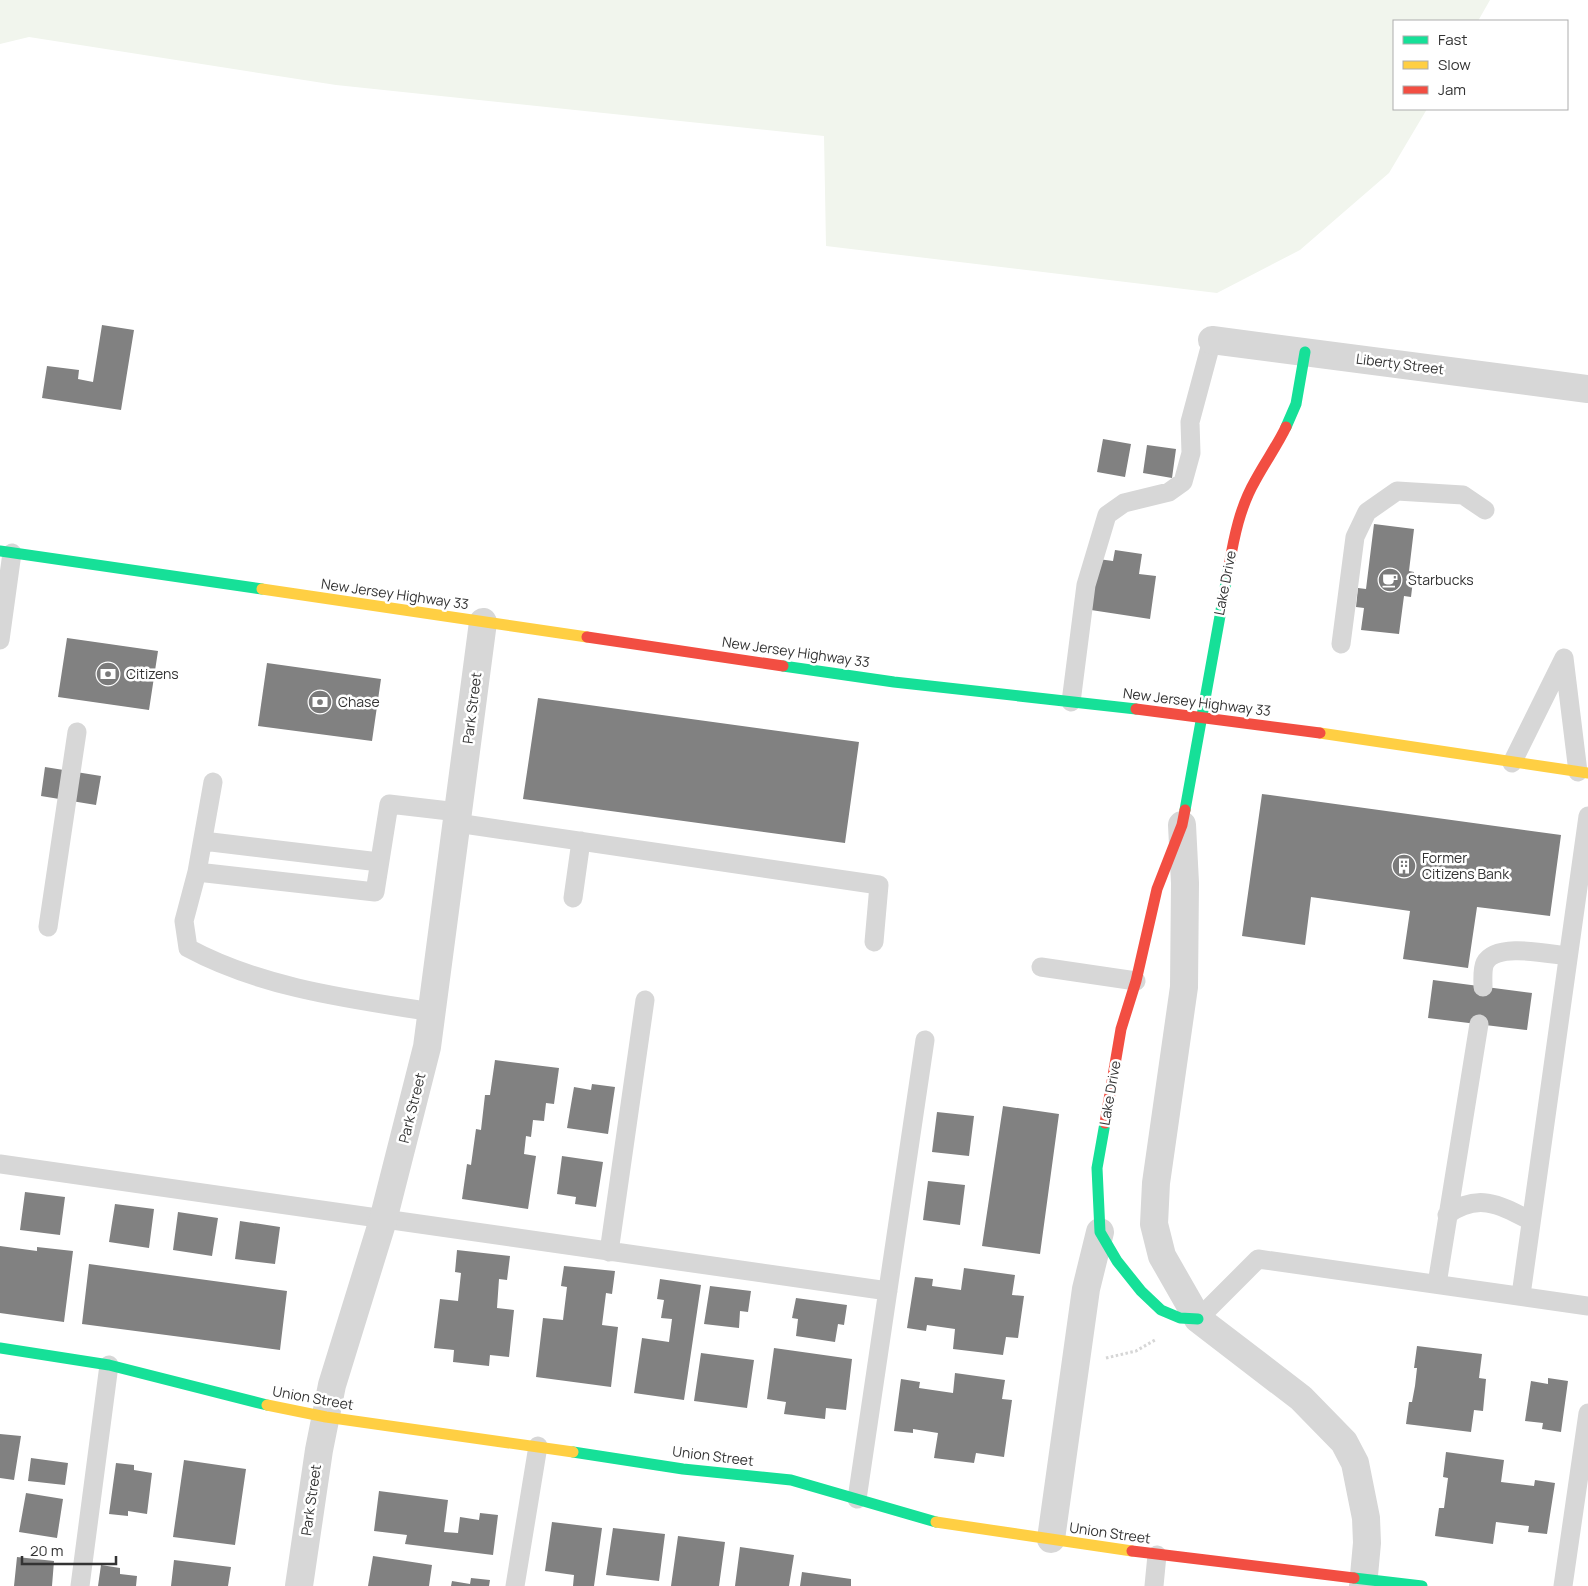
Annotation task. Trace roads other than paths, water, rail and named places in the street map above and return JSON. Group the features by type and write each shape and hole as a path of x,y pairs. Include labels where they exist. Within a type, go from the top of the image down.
{"street":[{"name":"Liberty Street","path":"1212,340 1588,389"},
{"name":"Lake Drive","path":"1305,352 1296,404 1277,446 1254,482 1235,530 1182,825 1157,889 1136,981 1121,1029 1097,1168 1097,1201 1100,1232 1117,1261 1141,1291 1161,1310 1189,1319 1302,1398 1344,1442 1355,1463 1366,1518 1367,1543 1363,1583"},
{"name":"New Jersey Highway 33","path":"6,552 894,682 1201,716 1583,773"},
{"name":"Park Street","path":"299,1586 332,1385 383,1220 428,1047 484,622"},
{"name":"Lake Drive","path":"1182,825 1185,883 1184,987 1156,1183 1154,1224 1162,1256 1189,1319"},
{"path":"1051,1539 1086,1289 1100,1232"},
{"name":"Union Street","path":"0,1348 109,1365 291,1411 326,1417 538,1446 683,1469 791,1480 944,1524 1363,1583 1422,1586"}],"lane":[{"path":"1071,702 1086,585 1107,515 1124,503 1169,492 1183,482 1191,453 1190,422 1212,340"},
{"path":"1341,644 1355,537 1367,512 1397,492 1463,495 1486,510"},
{"path":"0,640 6,552"},
{"path":"1512,762 1564,658 1583,773"},
{"path":"48,927 77,732"},
{"path":"213,782 197,872 184,920 188,948 218,964 326,995 432,1012"},
{"path":"197,872 375,892 389,804 581,841 879,885 874,942"},
{"path":"1521,1295 1588,816"},
{"path":"203,841 379,862"},
{"path":"573,898 581,841"},
{"path":"1483,987 1484,964 1491,957 1502,952 1517,951 1567,956"},
{"path":"1040,967 1136,981"},
{"path":"609,1252 645,1000"},
{"path":"1437,1284 1479,1024"},
{"path":"857,1499 925,1040"},
{"path":"0,1164 888,1291"},
{"path":"1447,1216 1459,1206 1472,1202 1489,1203 1510,1210 1532,1221"},
{"path":"1189,1319 1258,1259 1588,1306"},
{"path":"80,1586 109,1365"},
{"path":"1564,1586 1588,1413"},
{"path":"514,1586 538,1446"},
{"path":"1154,1586 1157,1555"}],"place":[{"name":"Starbucks","path":"1390,580"},
{"name":"Citizens","path":"108,674"},
{"name":"Chase","path":"320,702"},
{"name":"Former Citizens Bank","path":"1404,866"}]}
